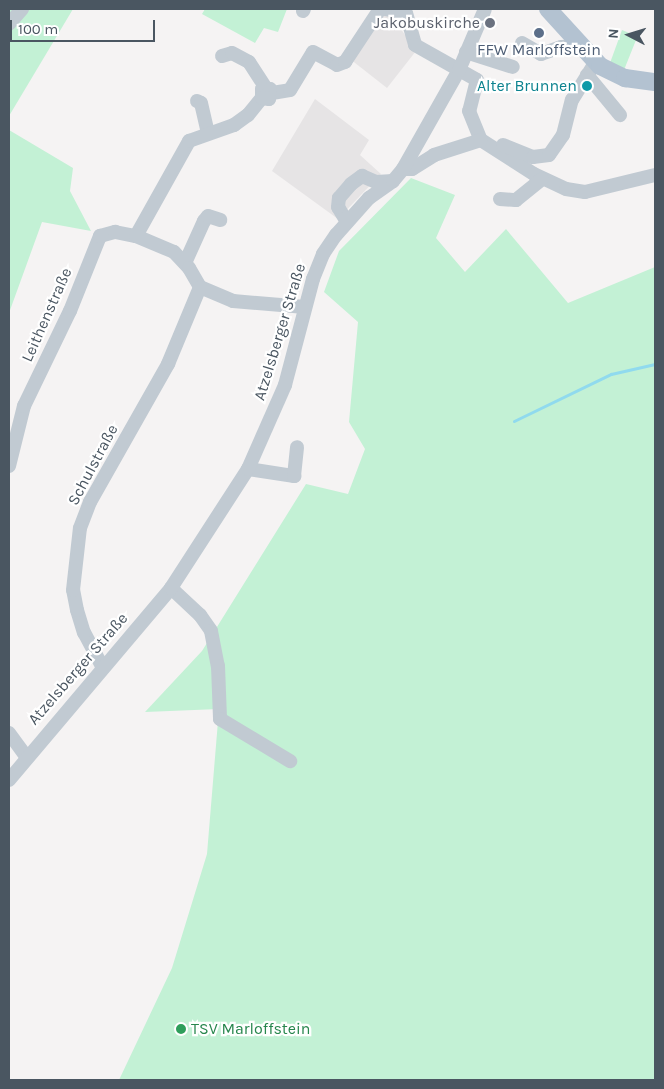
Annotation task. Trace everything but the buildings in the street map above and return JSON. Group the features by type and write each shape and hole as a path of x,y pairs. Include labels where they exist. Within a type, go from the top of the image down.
{"main road":[{"path":"548,9 579,46 591,69 624,78 655,82"}],"street":[{"path":"9,24 22,9"},
{"path":"305,307 233,301 200,287 185,263 174,252 136,236 177,158 189,141 234,125 248,115 266,93 290,90 313,52 337,65 345,62 380,9"},
{"path":"385,9 406,13 414,45 477,80 469,111 485,142 542,179 566,189 585,192 655,175"},
{"name":"Atzelsberger Straße","path":"9,780 26,756 171,588 248,469 285,385 305,307 324,254 347,222 369,198 393,181 403,169 459,70 485,9"},
{"path":"522,43 541,54 561,47 579,46"},
{"path":"466,52 478,58 513,67"},
{"path":"222,56 232,53 249,62 266,93"},
{"path":"403,169 412,169 434,156 485,142 533,157 549,155 563,135 572,100 591,69 620,115"},
{"path":"197,101 200,104 208,133"},
{"path":"347,222 338,207 339,198 351,184 362,176 376,182 393,181"},
{"path":"500,199 516,200 542,179"},
{"path":"185,263 204,220 208,216 220,220"},
{"name":"Leithenstraße","path":"9,466 24,406 70,311 100,236 115,232 136,236"},
{"name":"Schulstraße","path":"103,668 84,633 76,610 73,590 80,528 90,502 168,364 200,287"},
{"path":"248,469 294,476 297,447"},
{"path":"171,588 200,615 211,630 218,666 220,719 290,761"},
{"path":"9,733 26,756"}],"shaded area":[{"path":"378,10 394,19 416,51 387,88 350,59"},
{"path":"315,99 369,140 360,155 381,174 338,219 272,171"}],"green space":[{"path":"9,9 73,9 9,116"},
{"path":"205,9 287,9 278,32 264,28 255,43 202,14"},
{"path":"622,30 634,35 636,40 624,70 610,63"},
{"path":"9,130 73,168 70,191 91,231 42,222 9,313"},
{"path":"411,178 455,195 436,238 465,272 506,229 568,303 655,267 655,1080 119,1080 172,968 207,854 219,709 145,712 202,651 306,484 348,494 365,449 349,422 358,322 324,292 339,251"}],"waterway":[{"path":"514,421 611,374 655,364"}],"place":[{"name":"Jakobuskirche","path":"490,23"},
{"name":"FFW Marloffstein","path":"539,33"},
{"name":"Alter Brunnen","path":"587,86"},
{"name":"TSV Marloffstein","path":"181,1029"}]}
